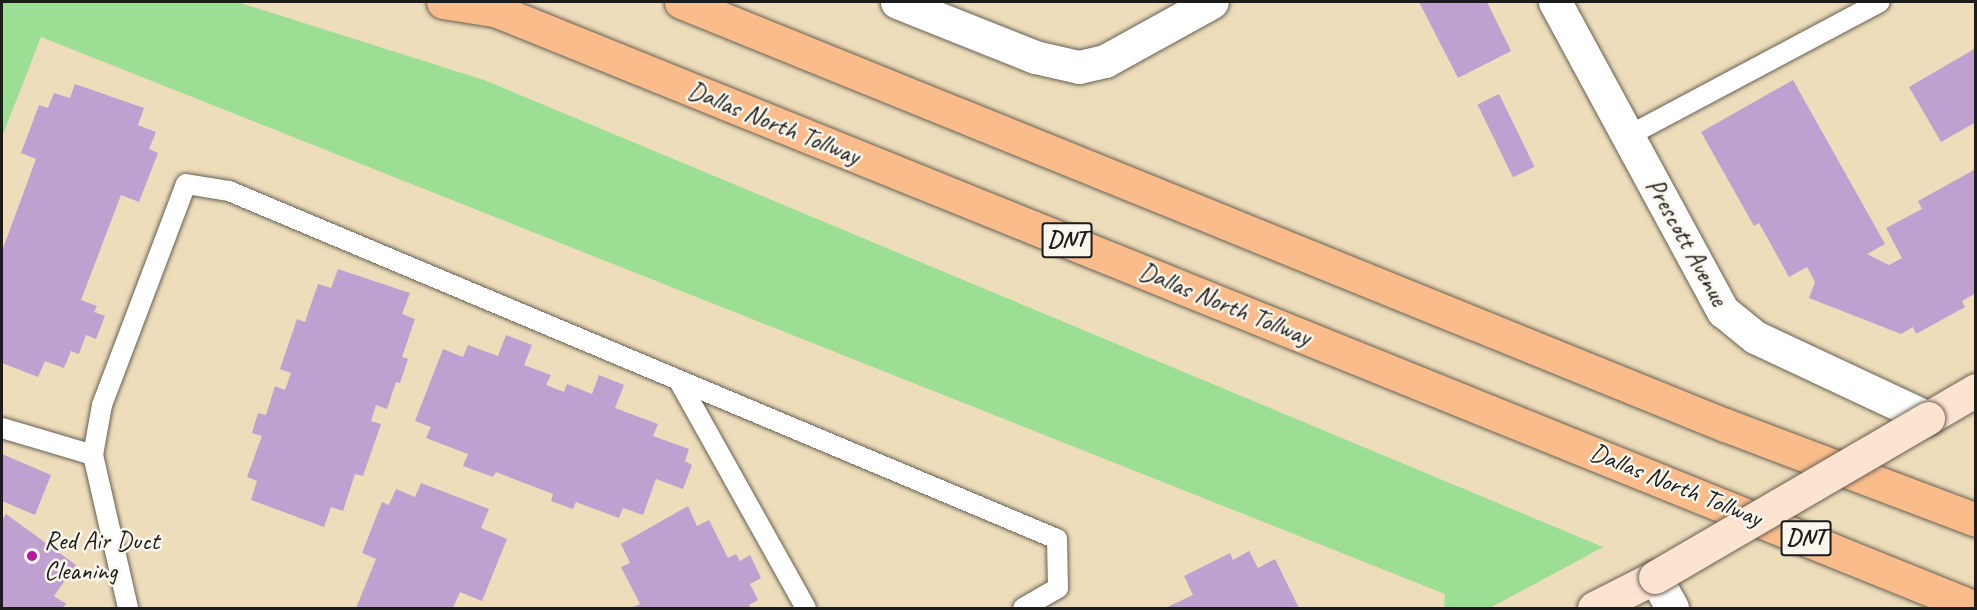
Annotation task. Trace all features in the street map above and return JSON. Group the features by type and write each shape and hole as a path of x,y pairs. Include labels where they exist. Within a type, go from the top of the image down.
{"highway":[{"name":"Dallas North Tollway","path":"443,2 485,6 1976,608"},
{"path":"681,2 1725,425 1976,520"}],"main road":[{"path":"1594,609 1655,577 1976,390"}],"street":[{"path":"897,2 1035,57 1079,67 1105,61 1212,2"},
{"name":"Prescott Avenue","path":"1555,2 1723,311 1755,337 1928,418"},
{"path":"1655,577 1672,609"}],"lane":[{"path":"1628,135 1880,2"},
{"path":"128,609 93,455 102,405 186,184 229,191 1057,539 1058,588 1023,609"},
{"path":"679,381 806,609"},
{"path":"2,428 93,455"}],"green space":[{"path":"2,2 237,2 484,80 1603,547 1490,608 1444,608 1445,594 41,37 2,137"}],"building":[{"path":"1419,2 1487,2 1511,51 1458,78"},
{"path":"1976,48 1976,122 1941,142 1909,87"},
{"path":"1793,80 1885,244 1867,254 1889,265 1902,258 1886,228 1922,209 1918,201 1976,169 1976,293 1962,301 1965,307 1916,334 1913,327 1901,334 1809,298 1815,282 1807,267 1789,277 1759,223 1754,226 1701,132"},
{"path":"75,84 144,108 138,125 156,132 149,149 158,153 139,202 121,195 81,300 97,306 94,312 105,316 96,339 86,335 79,354 71,351 64,368 45,361 38,377 2,363 2,251 36,159 21,153 39,105 48,108 54,93 70,98"},
{"path":"1499,94 1535,167 1513,177 1477,105"},
{"path":"338,269 410,293 402,314 415,319 402,357 408,359 400,383 396,382 387,409 376,405 371,421 381,424 363,476 355,474 343,511 331,507 324,527 251,500 257,481 247,477 262,436 252,433 258,413 266,415 275,386 285,390 291,373 280,369 297,319 305,322 318,284 331,288"},
{"path":"506,335 532,345 524,365 551,375 546,385 564,392 567,384 592,394 599,375 624,385 615,408 658,424 653,436 689,449 685,461 692,465 683,489 656,479 643,515 623,508 619,518 576,502 573,509 551,501 553,494 496,472 493,477 463,466 468,454 426,438 431,427 415,421 443,349 463,357 468,345 498,356"},
{"path":"2,454 51,475 35,515 2,501"},
{"path":"421,483 489,509 481,528 507,539 482,601 460,592 453,608 356,608 376,559 362,553 382,502 389,505 396,489 415,497"},
{"path":"688,506 697,526 709,520 728,558 736,554 740,561 750,555 761,578 750,584 758,600 749,605 751,608 631,608 640,604 621,567 630,563 621,544"},
{"name":"Red Air Duct Cleaning","path":"6,514 76,565 54,596 66,604 63,608 2,608 2,520"},
{"path":"1249,551 1258,568 1275,559 1299,608 1165,608 1193,595 1184,576 1230,553 1233,560"}],"place":[{"name":"Red Air Duct Cleaning","path":"32,556"}]}
